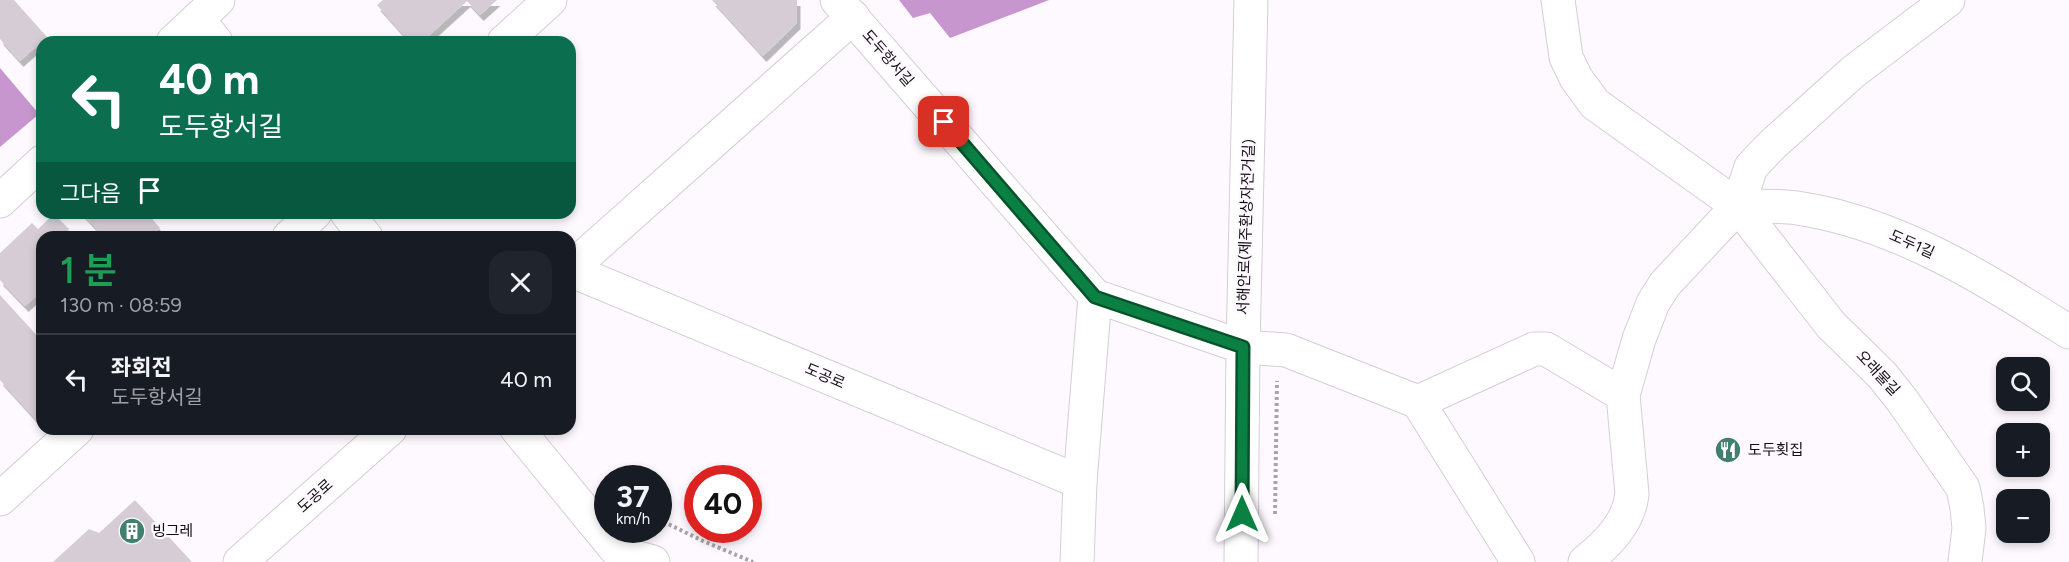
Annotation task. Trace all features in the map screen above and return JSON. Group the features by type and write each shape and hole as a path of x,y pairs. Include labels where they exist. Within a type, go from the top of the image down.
{"street":[{"path":"511,36 550,0"},
{"name":"서해안로(제주환상자전거길)","path":"1241,562 1243,347 1251,0"},
{"name":"오래물길","path":"1558,0 1566,57 1576,78 1595,104 1738,206 1831,325 1882,375 1953,472 1963,488 1967,508 1969,528 1965,562"},
{"path":"1585,562 1604,546 1626,519 1631,507 1632,494 1623,395 1639,339 1653,303 1665,284 1738,206 1751,167 1772,145 1852,72 1948,0"},
{"name":"도공로","path":"576,263 845,9"},
{"name":"도두항서길","path":"845,9 1095,297"},
{"path":"183,36 211,20"},
{"path":"1,200 36,168"},
{"name":"도두1길","path":"1738,206 1796,208 1834,216 1899,236 1996,286 2069,332"},
{"path":"296,231 308,219"},
{"path":"352,219 361,231"},
{"name":"도공로","path":"576,272 1080,482"},
{"path":"1077,562 1080,482 1095,297 1243,347 1286,350 1418,402 1518,562"},
{"path":"1418,402 1534,349 1546,349 1623,395"},
{"path":"0,499 70,435"},
{"name":"도공로","path":"240,562 383,435"},
{"path":"521,435 613,558 653,562"}],"path":[{"path":"1275,514 1277,371"},
{"path":"672,526 753,562"}],"shaded area":[{"path":"899,0 1049,0 950,38 930,13 913,18"},
{"path":"0,68 36,110 36,117 0,147"}],"building":[{"path":"0,0 14,0 46,36 36,36 36,47 20,61 0,39"},
{"path":"383,0 497,0 480,15 467,1 429,36 405,36 377,5"},
{"path":"712,0 797,0 797,23 763,56"},
{"path":"49,219 59,219 69,229 67,231 36,231 36,296 25,306 0,280 0,253 32,223 38,229"},
{"path":"88,219 152,219 160,228 157,231 98,231"},
{"path":"0,295 36,334 36,420 0,380"},
{"name":"빙그레","path":"135,500 192,562 53,562 89,529 99,533"}],"place":[{"name":"도두횟집","path":"1728,450"},
{"name":"빙그레","path":"132,531"}],"route":[{"path":"944,122 1095,297 1243,347 1242,514"}]}
